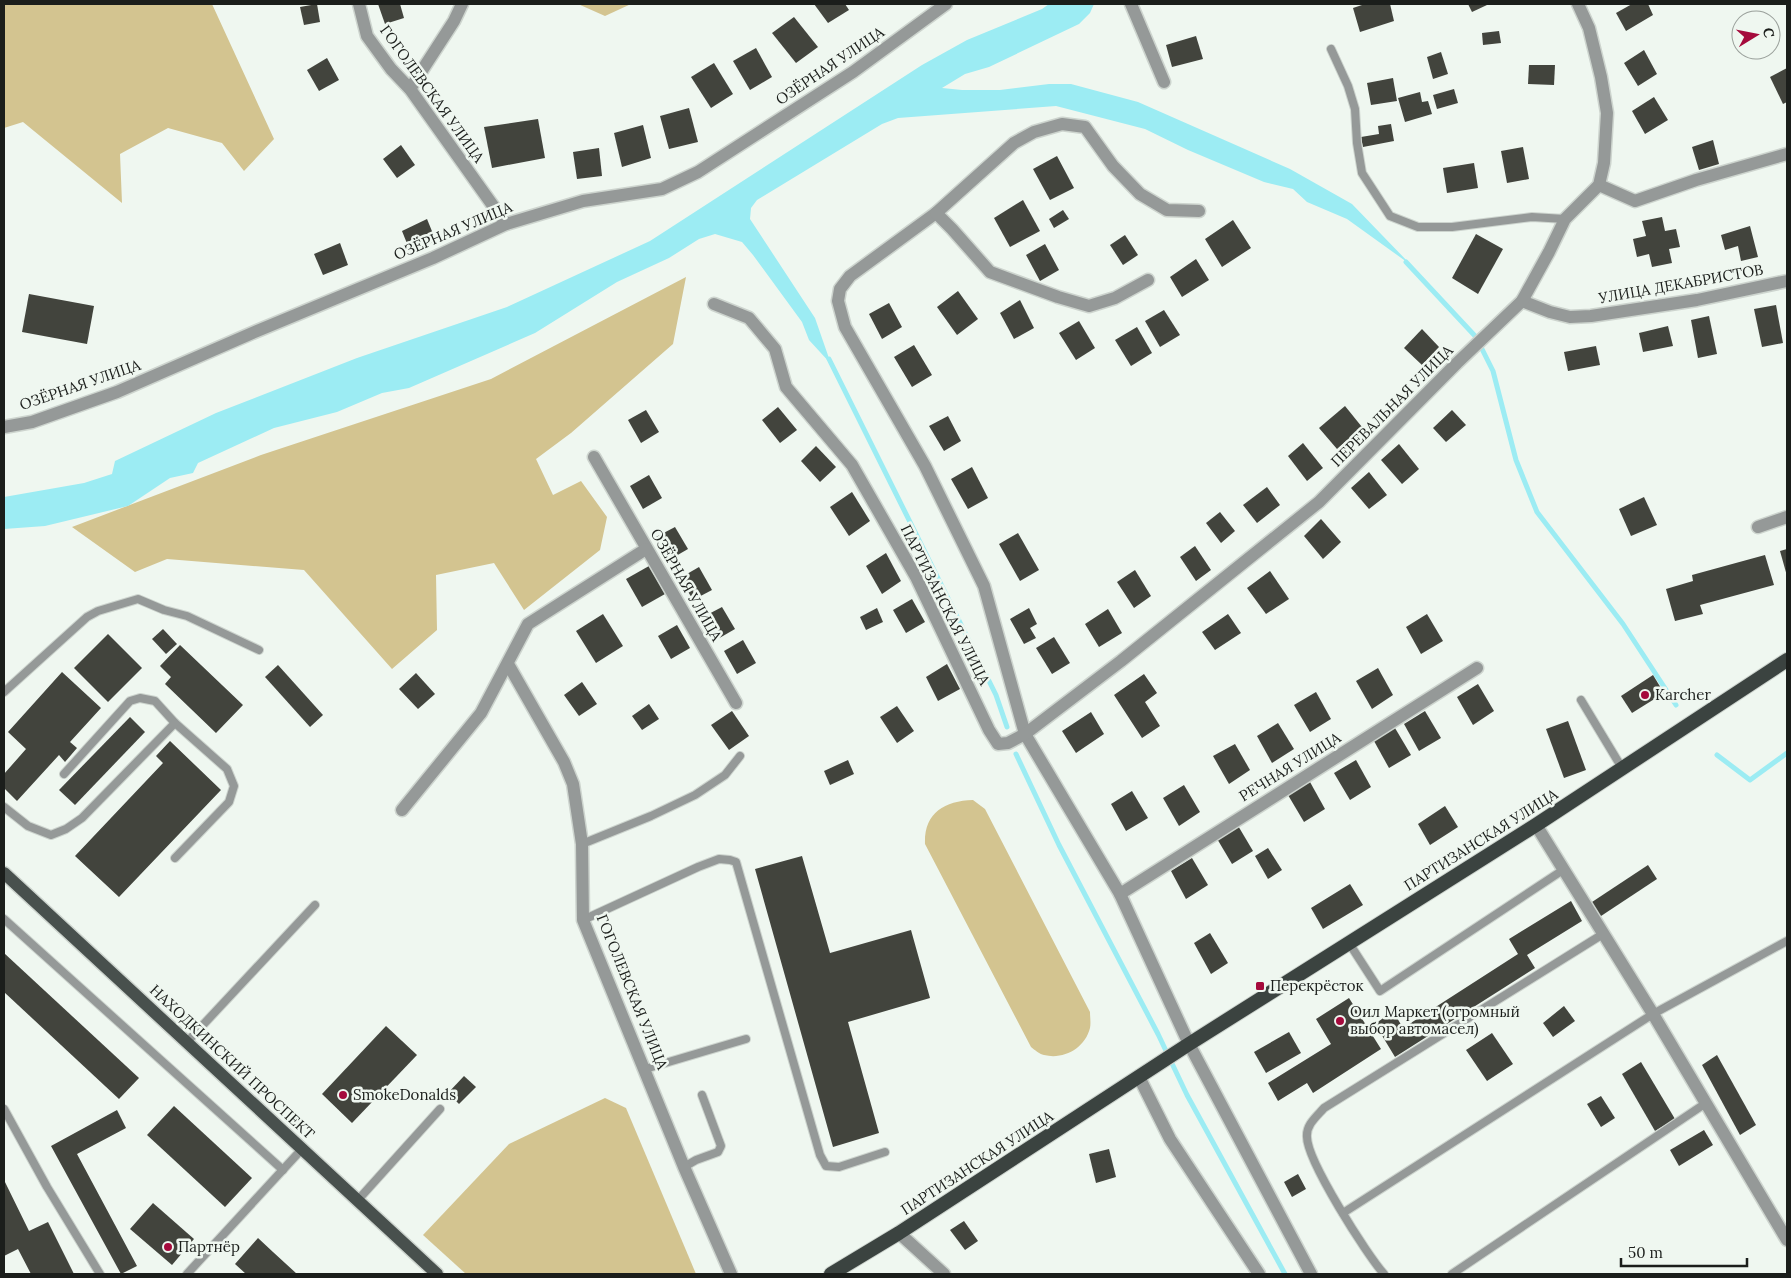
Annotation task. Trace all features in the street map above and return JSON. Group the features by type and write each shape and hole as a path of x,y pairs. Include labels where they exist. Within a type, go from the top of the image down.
{"highway":[{"name":"ПАРТИЗАНСКАЯ УЛИЦА","path":"831,1274 899,1233 1184,1047 1536,826 1787,660"}],"main road":[{"name":"НАХОДКИНСКИЙ ПРОСПЕКТ","path":"4,873 437,1274"}],"street":[{"name":"ГОГОЛЕВСКАЯ УЛИЦА","path":"359,4 367,36 391,70 410,89 506,224"},
{"path":"410,89 454,21 462,4"},
{"name":"ОЗЁРНАЯ УЛИЦА","path":"4,427 32,422 117,392 257,331 433,258 506,224 583,201 662,189 698,172 853,72 946,4"},
{"path":"1131,4 1164,82"},
{"path":"1578,4 1589,28 1602,77 1606,113 1604,163 1599,185 1635,201 1696,180 1787,154"},
{"path":"1148,280 1115,298 1089,306 1058,297 990,272 936,213 1014,143 1034,132 1062,124 1085,127 1114,166 1140,194 1167,210 1199,211"},
{"name":"ПЕРЕВАЛЬНАЯ УЛИЦА","path":"1025,734 1128,655 1319,502 1457,363 1522,301 1549,252 1564,219 1599,185"},
{"name":"ПАРТИЗАНСКАЯ УЛИЦА","path":"936,213 850,276 840,289 838,301 844,327 925,466 984,586 1025,734 1120,894 1184,1047 1311,1274"},
{"name":"УЛИЦА ДЕКАБРИСТОВ","path":"1522,301 1550,312 1570,317 1591,316 1697,300 1787,281"},
{"name":"ПАРТИЗАНСКАЯ УЛИЦА","path":"714,304 749,318 775,349 786,387 852,465 916,576 989,730 998,744 1008,743 1025,734"},
{"name":"ОЗЁРНАЯ УЛИЦА","path":"594,457 736,704"},
{"path":"1758,527 1787,517"},
{"path":"402,810 481,713 528,624 646,549"},
{"name":"ГОГОЛЕВСКАЯ УЛИЦА","path":"508,664 573,784 582,844 584,920 684,1167 731,1274"},
{"name":"РЕЧНАЯ УЛИЦА","path":"1120,894 1477,668"},
{"path":"1536,826 1706,1103 1787,1240"},
{"path":"1144,1074 1170,1140 1259,1274"},
{"path":"899,1233 944,1274"}],"lane":[{"path":"1331,49 1348,86 1355,109 1362,174 1390,216 1418,227 1452,226 1532,217 1564,219"},
{"path":"4,692 87,617 98,611 138,599 164,610 187,616 259,650"},
{"path":"64,774 130,701 140,698 155,701 175,723 227,769 234,786 229,802 175,858"},
{"path":"1581,700 1622,768"},
{"path":"4,807 28,826 51,835 66,829 82,818 175,723"},
{"path":"582,844 651,816 695,795 725,775 740,756"},
{"path":"584,920 698,867 719,859 736,862 820,1155 826,1166 839,1166 885,1152"},
{"path":"1349,943 1380,991 1563,870"},
{"path":"188,1042 315,905"},
{"path":"4,920 283,1170"},
{"path":"1384,1274 1343,1213 1310,1154 1306,1136 1311,1122 1324,1108 1603,934"},
{"path":"1343,1213 1652,1014 1787,941"},
{"path":"645,1069 746,1039"},
{"path":"684,1167 696,1160 718,1152 721,1146 702,1095"},
{"path":"1452,1274 1706,1103"},
{"path":"4,1108 47,1187 100,1274"},
{"path":"357,1201 440,1109"},
{"path":"187,1274 302,1150"}],"shaded area":[{"path":"4,4 212,4 274,139 244,171 222,143 168,128 120,154 122,203 23,122 4,128"},
{"path":"578,4 631,4 605,16"},
{"path":"686,277 673,344 571,433 536,459 553,495 581,481 607,517 600,550 524,610 494,563 436,575 437,630 392,669 304,570 167,559 135,572 72,527 261,455 491,379"},
{"path":"973,800 985,809 1090,1012 1090,1026 1084,1041 1079,1047 1066,1054 1059,1056 1044,1055 1031,1047 925,844 928,824 938,811 953,803"},
{"path":"605,1098 626,1108 696,1274 466,1274 423,1235 509,1144"}],"water":[{"path":"1049,4 1094,4 1090,13 1079,24 989,67 965,74 942,88 1000,90 1049,84 1071,84 1138,102 1290,169 1352,204 1411,265 1347,219 1307,202 1293,189 1264,182 1188,150 1145,129 1056,106 898,118 882,124 757,200 751,208 750,219 815,318 831,364 809,340 802,322 742,242 715,234 699,239 669,258 617,282 535,333 409,388 382,393 337,412 274,428 198,463 193,473 170,478 128,506 45,526 4,529 4,497 84,483 112,474 115,461 216,413 357,358 507,307 650,241 922,65 967,40 1042,9"}],"building":[{"path":"317,4 320,22 304,25 300,7"},
{"path":"378,4 400,4 404,18 385,24"},
{"path":"814,4 845,4 849,10 828,23"},
{"path":"1365,4 1390,4 1394,21 1360,32 1353,8"},
{"path":"1468,4 1486,4 1487,5 1472,12"},
{"path":"1632,4 1648,4 1653,15 1626,31 1616,13"},
{"path":"794,17 818,47 796,63 772,33"},
{"path":"1499,31 1501,43 1483,45 1482,33"},
{"path":"1196,36 1203,59 1172,67 1166,45"},
{"path":"756,48 772,77 750,90 733,61"},
{"path":"1644,50 1657,74 1638,86 1624,63"},
{"path":"1441,52 1448,74 1433,79 1427,57"},
{"path":"327,58 339,80 319,91 307,70"},
{"path":"714,63 733,94 711,108 691,77"},
{"path":"1529,65 1555,65 1554,85 1528,84"},
{"path":"1787,68 1787,102 1783,104 1770,77"},
{"path":"1393,78 1397,101 1371,105 1367,83"},
{"path":"1454,89 1458,103 1437,109 1433,95"},
{"path":"1420,92 1422,102 1428,101 1432,114 1405,122 1398,98"},
{"path":"1654,97 1668,120 1645,134 1632,111"},
{"path":"689,108 698,142 669,149 660,116"},
{"path":"538,119 545,158 492,168 484,127"},
{"path":"1391,124 1394,141 1363,147 1361,137 1379,134 1378,126"},
{"path":"643,125 651,158 622,167 614,133"},
{"path":"1713,140 1719,164 1699,170 1692,147"},
{"path":"401,145 415,165 397,178 383,159"},
{"path":"1523,147 1529,179 1507,183 1501,151"},
{"path":"599,148 602,176 577,179 573,152"},
{"path":"1057,156 1074,188 1050,200 1033,169"},
{"path":"1474,163 1478,188 1447,193 1443,168"},
{"path":"1023,200 1040,231 1010,247 994,218"},
{"path":"1063,210 1069,219 1054,228 1049,219"},
{"path":"1662,217 1665,231 1676,229 1680,247 1669,249 1672,263 1652,267 1649,254 1637,257 1633,239 1646,236 1642,221"},
{"path":"427,219 436,241 410,251 402,231"},
{"path":"1233,220 1251,248 1222,267 1205,239"},
{"path":"1750,226 1758,257 1741,261 1738,246 1725,250 1721,235"},
{"path":"1476,234 1503,249 1478,294 1452,278"},
{"path":"1125,235 1138,255 1123,265 1110,245"},
{"path":"340,243 348,265 323,275 314,254"},
{"path":"1045,244 1059,270 1040,281 1026,255"},
{"path":"1196,259 1209,280 1182,297 1170,277"},
{"path":"958,291 978,319 957,335 937,307"},
{"path":"29,294 94,306 87,344 22,332"},
{"path":"1020,300 1034,328 1014,339 1000,313"},
{"path":"889,303 902,327 882,339 869,314"},
{"path":"1776,305 1783,343 1762,347 1754,309"},
{"path":"1164,310 1180,335 1160,347 1145,321"},
{"path":"1709,316 1717,354 1698,358 1691,320"},
{"path":"1079,321 1095,348 1076,360 1059,333"},
{"path":"1668,326 1673,346 1643,352 1639,333"},
{"path":"1137,327 1152,353 1131,366 1115,340"},
{"path":"1422,329 1439,347 1422,365 1404,348"},
{"path":"914,345 932,375 912,387 894,357"},
{"path":"1596,346 1600,365 1568,371 1564,352"},
{"path":"1345,406 1362,427 1337,449 1319,428"},
{"path":"778,407 797,430 780,443 762,420"},
{"path":"646,410 659,432 641,443 628,420"},
{"path":"1452,410 1466,425 1446,442 1433,428"},
{"path":"948,416 961,441 944,451 929,426"},
{"path":"1303,443 1323,468 1307,481 1288,456"},
{"path":"1399,444 1419,469 1402,484 1381,460"},
{"path":"816,446 836,467 820,482 801,461"},
{"path":"972,467 988,498 968,509 951,479"},
{"path":"1369,472 1387,495 1369,509 1351,488"},
{"path":"649,475 662,498 643,509 630,486"},
{"path":"1267,487 1280,505 1257,523 1243,505"},
{"path":"852,492 870,521 849,536 830,507"},
{"path":"1644,497 1657,525 1631,536 1619,509"},
{"path":"1220,512 1235,531 1221,543 1206,523"},
{"path":"1321,519 1341,542 1323,559 1304,536"},
{"path":"675,527 688,549 669,560 656,537"},
{"path":"1018,533 1039,570 1020,581 999,544"},
{"path":"1195,546 1211,570 1196,581 1180,557"},
{"path":"1787,549 1787,576 1780,551"},
{"path":"886,553 901,581 882,594 866,566"},
{"path":"1765,555 1774,585 1700,605 1703,614 1675,621 1666,589 1693,581 1692,575"},
{"path":"649,566 665,594 642,607 626,579"},
{"path":"699,567 712,590 693,600 680,578"},
{"path":"1135,570 1151,596 1134,608 1117,582"},
{"path":"1270,571 1289,599 1266,614 1247,588"},
{"path":"912,599 925,622 906,633 893,610"},
{"path":"722,607 735,629 716,640 703,617"},
{"path":"877,608 883,622 866,630 860,617"},
{"path":"1029,608 1037,624 1030,628 1036,638 1024,644 1010,619"},
{"path":"1108,609 1122,633 1099,647 1085,624"},
{"path":"603,614 623,646 596,663 576,631"},
{"path":"1228,614 1241,633 1215,650 1202,632"},
{"path":"1427,614 1443,641 1421,654 1406,627"},
{"path":"677,625 690,648 671,659 658,636"},
{"path":"163,629 177,644 166,654 152,639"},
{"path":"108,634 142,668 108,702 74,668"},
{"path":"1054,637 1070,663 1052,674 1036,648"},
{"path":"743,640 756,663 737,674 724,651"},
{"path":"180,645 243,705 216,733 165,684 171,677 160,666"},
{"path":"947,664 960,689 938,701 926,677"},
{"path":"278,665 323,715 310,727 265,677"},
{"path":"1378,668 1393,695 1372,709 1356,681"},
{"path":"62,672 101,708 70,742 77,748 65,762 59,755 17,801 4,788 4,774 26,749 8,732"},
{"path":"416,673 435,694 418,709 399,689"},
{"path":"1144,674 1157,693 1145,702 1160,726 1142,738 1114,695"},
{"path":"1653,675 1664,693 1632,713 1621,696"},
{"path":"582,682 597,704 579,716 564,695"},
{"path":"1478,684 1494,711 1473,725 1457,697"},
{"path":"1316,692 1331,719 1310,732 1294,705"},
{"path":"649,704 659,719 642,730 632,716"},
{"path":"897,706 914,731 897,743 880,717"},
{"path":"732,711 749,736 729,750 711,725"},
{"path":"1425,711 1441,738 1419,751 1404,724"},
{"path":"1091,712 1104,734 1076,753 1062,731"},
{"path":"130,717 145,732 75,805 59,790"},
{"path":"1568,721 1586,770 1564,778 1546,729"},
{"path":"1278,723 1294,749 1272,763 1257,736"},
{"path":"1395,728 1411,755 1389,768 1374,741"},
{"path":"170,741 221,790 119,897 75,856 163,763 156,756"},
{"path":"1235,744 1250,770 1229,784 1213,756"},
{"path":"848,760 854,774 830,785 824,771"},
{"path":"1356,760 1371,787 1350,800 1334,773"},
{"path":"1310,782 1325,809 1304,822 1288,795"},
{"path":"1184,785 1200,812 1179,826 1163,798"},
{"path":"1132,791 1148,818 1126,831 1111,804"},
{"path":"1445,806 1458,827 1430,845 1418,824"},
{"path":"1237,824 1253,851 1232,864 1216,837"},
{"path":"1268,848 1282,870 1268,879 1255,856"},
{"path":"802,856 830,953 911,930 930,998 848,1022 879,1133 833,1147 755,869"},
{"path":"1192,858 1208,885 1186,899 1171,871"},
{"path":"1648,865 1657,879 1598,918 1589,904"},
{"path":"1350,884 1363,905 1323,929 1311,908"},
{"path":"1571,901 1582,921 1527,955 1535,968 1395,1057 1375,1024 1393,1011 1403,1028 1518,954 1509,939"},
{"path":"1210,933 1228,963 1211,974 1194,943"},
{"path":"4,953 139,1078 119,1099 4,992"},
{"path":"1349,998 1381,1049 1313,1093 1307,1083 1278,1101 1268,1083 1331,1044 1316,1019"},
{"path":"1564,1006 1575,1021 1553,1037 1543,1023"},
{"path":"386,1026 417,1055 352,1123 322,1094"},
{"path":"1289,1032 1301,1053 1266,1073 1254,1052"},
{"path":"1492,1033 1513,1064 1487,1081 1466,1050"},
{"path":"1717,1055 1756,1125 1740,1135 1702,1065"},
{"path":"1641,1062 1675,1119 1655,1131 1622,1074"},
{"path":"464,1076 476,1087 459,1104 448,1093"},
{"path":"1601,1096 1615,1118 1601,1127 1587,1104"},
{"path":"174,1106 252,1178 225,1207 147,1135"},
{"path":"117,1110 126,1128 77,1154 137,1266 121,1274 51,1146"},
{"path":"1704,1130 1713,1145 1679,1166 1670,1150"},
{"path":"1109,1149 1116,1177 1096,1183 1089,1154"},
{"path":"1298,1174 1306,1189 1292,1197 1284,1182"},
{"path":"4,1180 29,1231 48,1222 74,1274 31,1274 18,1249 4,1256"},
{"path":"153,1203 194,1239 172,1265 130,1229"},
{"path":"964,1221 978,1241 965,1250 950,1230"},
{"path":"258,1238 297,1274 246,1274 235,1264"}],"waterway":[{"path":"1406,262 1476,337 1493,371 1516,460 1537,512 1623,624 1676,705"},
{"path":"829,359 996,695 1007,727"},
{"path":"1717,755 1750,780 1787,753"},
{"path":"1016,754 1059,845 1158,1034 1187,1095 1285,1274"}],"place":[{"name":"Karcher","path":"1645,695"},
{"name":"Перекрёсток","path":"1260,986"},
{"name":"Оил Маркет (огромный выбор автомасел)","path":"1340,1021"},
{"name":"SmokeDonalds","path":"343,1095"},
{"name":"Партнёр","path":"168,1247"}]}
